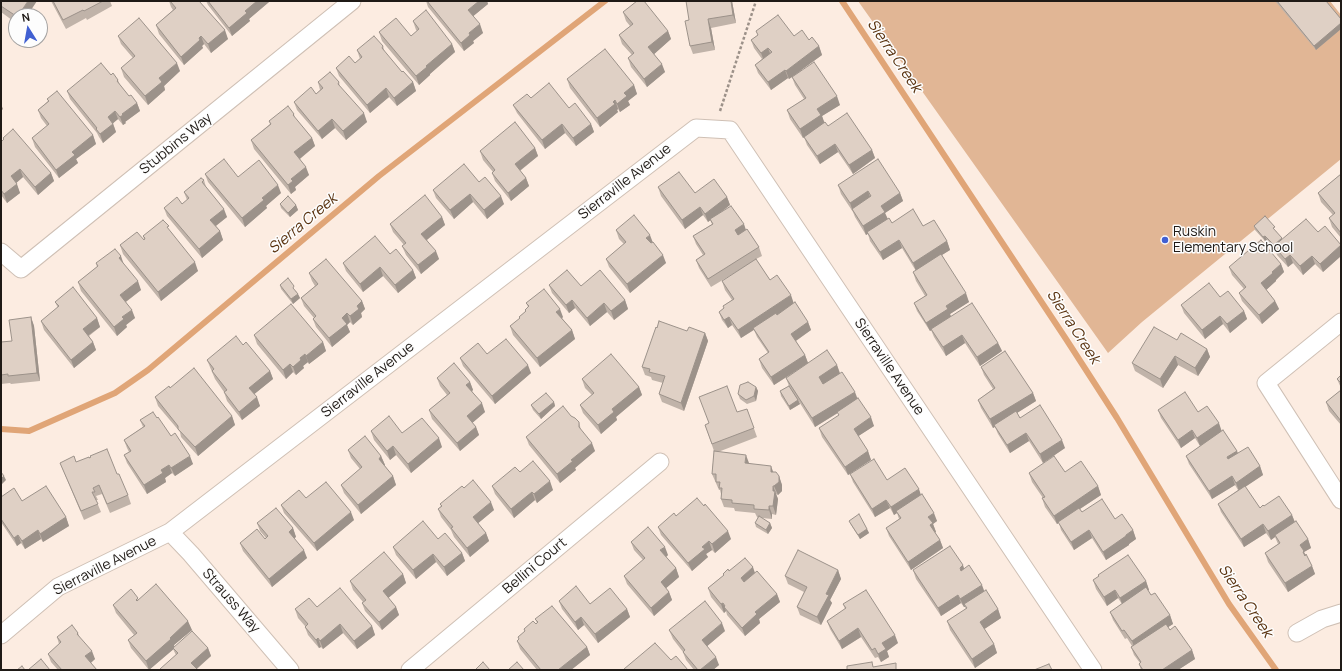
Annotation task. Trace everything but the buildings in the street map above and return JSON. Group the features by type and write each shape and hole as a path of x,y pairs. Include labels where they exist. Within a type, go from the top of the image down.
{"street":[{"name":"Stubbins Way","path":"1,252 22,269 352,1"},
{"name":"Sierraville Avenue","path":"1,635 58,587 170,532 696,128 730,130 1093,670"},
{"path":"1341,322 1266,383 1341,500"},
{"name":"Bellini Court","path":"410,670 660,462"},
{"name":"Strauss Way","path":"170,532 191,554 290,670"},
{"path":"1297,633 1322,619 1341,613"}],"path":[{"path":"714,130 756,1"}],"shaded area":[{"name":"Ruskin Elementary School","path":"858,1 1330,1 1341,15 1341,159 1142,322 1108,353"}],"waterway":[{"name":"Sierra Creek","path":"1,429 29,431 115,393 148,370 379,176 605,1"},
{"name":"Sierra Creek","path":"842,1 1066,339 1117,418 1229,604 1276,670"}],"place":[{"name":"Ruskin Elementary School","path":"1165,240"}]}
